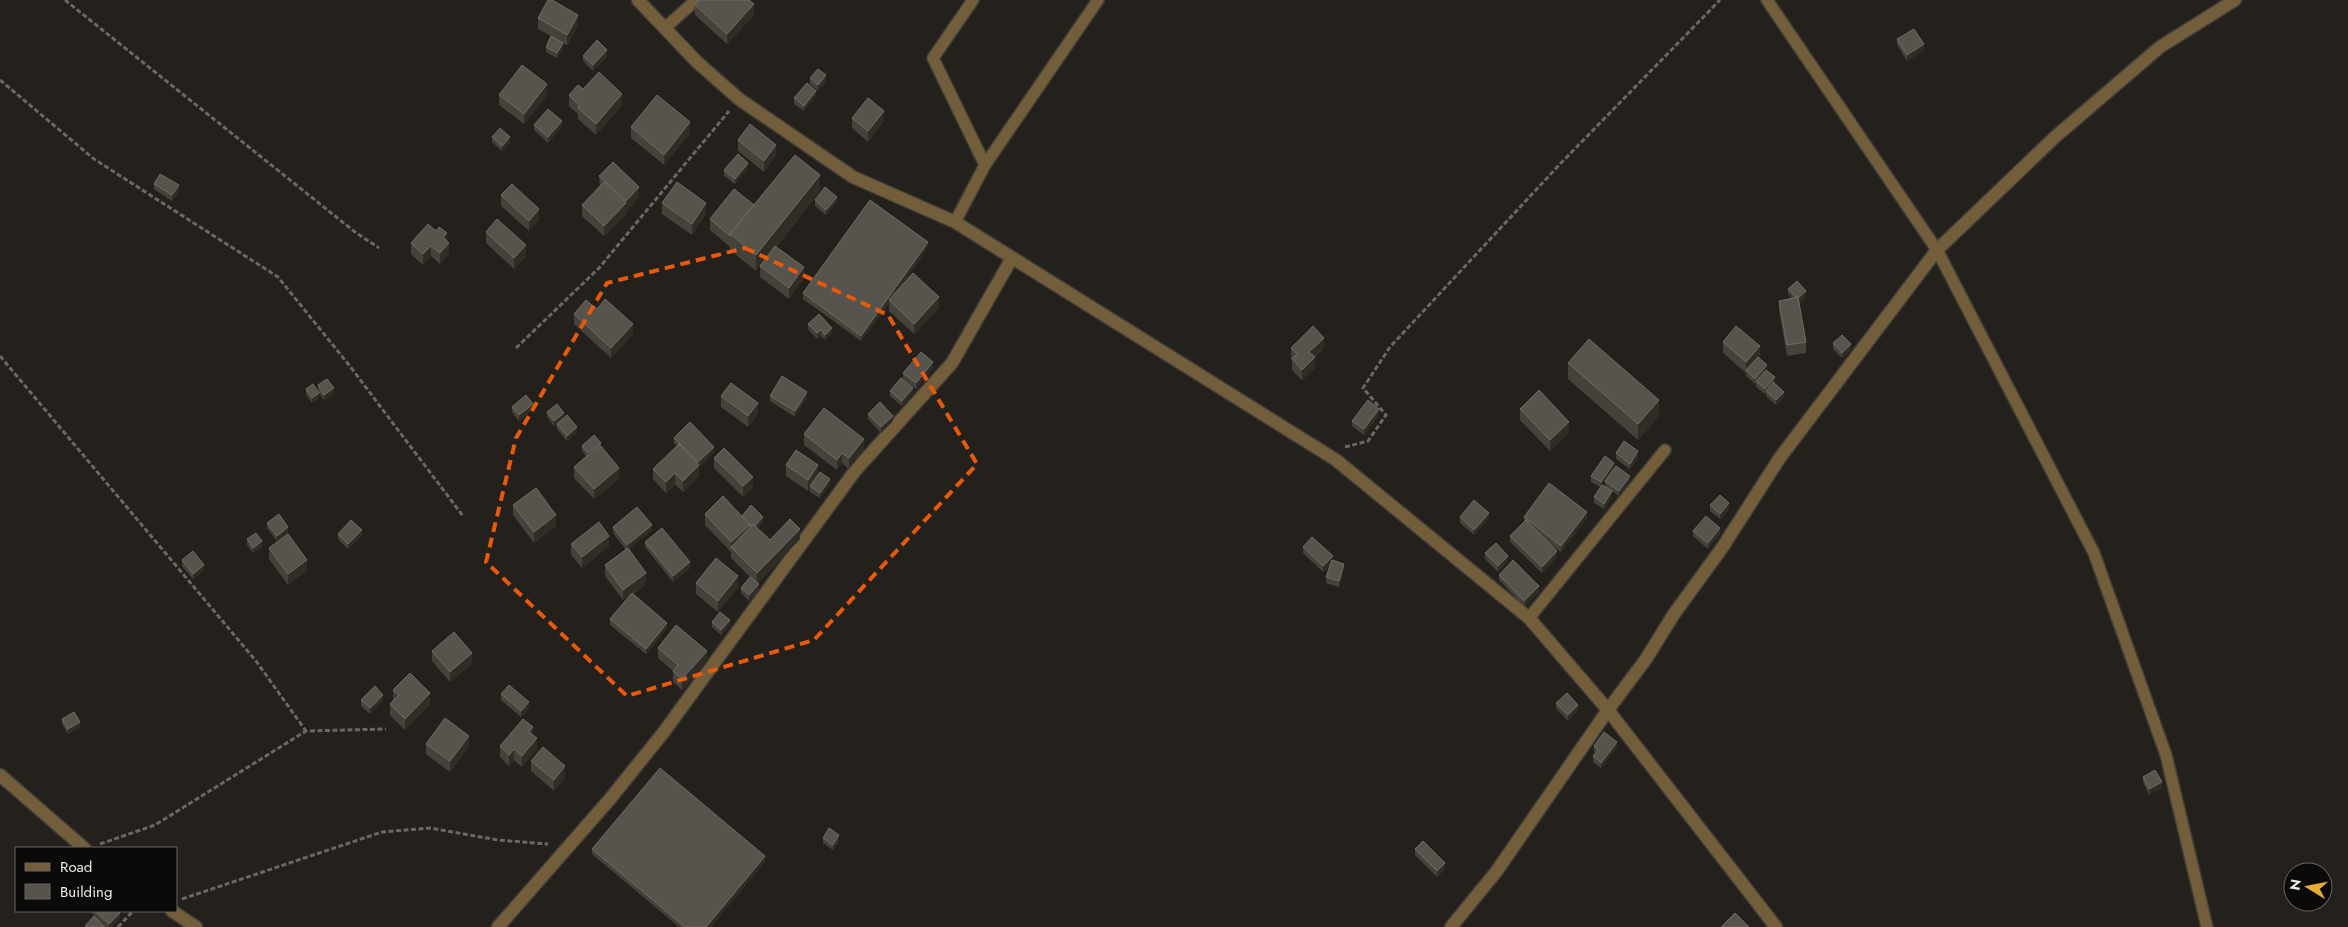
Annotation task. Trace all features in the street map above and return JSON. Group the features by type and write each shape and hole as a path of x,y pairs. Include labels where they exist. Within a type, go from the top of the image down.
{"street":[{"path":"638,0 697,62 739,99 853,177 955,222 1336,460 1529,618 1608,710 1776,927"},
{"path":"1451,927 1496,872 1608,710 1646,659 1674,614 1722,548 1778,459 1937,250 2055,137 2160,47 2235,0"},
{"path":"498,927 569,846 663,733 855,471 952,363 1012,258"},
{"path":"0,775 90,847"},
{"path":"174,912 196,927"}],"lane":[{"path":"665,28 696,0"},
{"path":"974,0 933,58 985,165"},
{"path":"955,222 985,165 1098,0"},
{"path":"1767,0 1937,250 2094,553 2166,755 2207,927"},
{"path":"1529,618 1664,450"}],"path":[{"path":"65,0 355,232 379,248"},
{"path":"1336,460 1346,445 1368,441 1386,415 1362,388 1390,347 1561,163 1720,0"},
{"path":"0,80 94,159 278,277 349,365 463,516"},
{"path":"516,348 599,268 739,99"},
{"path":"0,356 256,661 306,731"},
{"path":"90,847 155,825 306,731 386,729"},
{"path":"178,899 382,832 430,828 498,840 569,846"},
{"path":"118,927 132,912"}],"highlighted area":[{"path":"745,248 888,315 977,464 814,640 627,696 486,562 516,438 607,283"}],"building":[{"path":"548,0 552,0 578,15 567,35 538,18"},
{"path":"699,0 749,0 754,4 727,34 695,5"},
{"path":"1914,29 1924,44 1907,55 1897,39"},
{"path":"551,36 563,43 557,53 546,47"},
{"path":"597,40 607,50 593,65 583,56"},
{"path":"522,65 547,84 524,114 499,95"},
{"path":"818,69 826,75 818,85 810,78"},
{"path":"599,72 622,94 596,124 578,108 580,106 569,95 578,85 583,89"},
{"path":"807,83 816,91 804,106 794,98"},
{"path":"657,95 690,122 664,155 631,127"},
{"path":"868,98 884,111 868,131 852,118"},
{"path":"548,109 562,121 548,137 534,125"},
{"path":"750,124 776,145 764,161 738,140"},
{"path":"500,128 510,137 502,146 492,137"},
{"path":"738,154 748,163 735,179 724,170"},
{"path":"795,155 820,175 756,255 730,234"},
{"path":"613,162 639,187 626,201 599,176"},
{"path":"160,174 179,185 172,195 154,184"},
{"path":"604,182 626,203 604,226 582,205"},
{"path":"677,182 706,203 692,224 662,203"},
{"path":"512,184 539,209 529,221 501,195"},
{"path":"825,187 837,197 826,210 815,200"},
{"path":"734,189 754,205 730,236 710,219"},
{"path":"870,200 928,242 861,336 803,293"},
{"path":"497,219 526,245 514,258 486,232"},
{"path":"428,224 436,231 439,227 447,233 443,237 449,243 440,253 431,246 423,254 411,243"},
{"path":"775,246 804,267 789,288 760,266"},
{"path":"913,273 939,297 914,324 889,300"},
{"path":"1797,281 1806,291 1798,298 1788,289"},
{"path":"1798,297 1806,342 1787,345 1779,301"},
{"path":"605,299 633,324 611,348 574,314 586,300 597,309"},
{"path":"819,314 832,328 825,335 821,330 817,333 808,324"},
{"path":"1313,326 1324,338 1309,352 1315,357 1302,370 1292,359 1297,354 1291,348"},
{"path":"1736,326 1760,346 1746,362 1723,342"},
{"path":"1842,335 1851,344 1842,353 1833,343"},
{"path":"1589,339 1659,400 1638,424 1568,363"},
{"path":"921,352 933,362 916,383 903,373"},
{"path":"1758,357 1767,365 1755,379 1746,370"},
{"path":"1766,370 1775,377 1765,389 1756,381"},
{"path":"782,376 807,392 795,411 770,396"},
{"path":"901,378 913,388 902,401 890,391"},
{"path":"327,379 334,388 324,395 318,385"},
{"path":"1773,382 1784,392 1776,400 1766,391"},
{"path":"731,383 758,403 748,416 721,396"},
{"path":"313,384 319,393 312,398 306,389"},
{"path":"1539,390 1569,422 1550,440 1520,409"},
{"path":"526,395 533,404 519,415 512,407"},
{"path":"1368,400 1379,409 1364,429 1352,421"},
{"path":"880,402 893,416 881,427 868,414"},
{"path":"557,404 564,413 554,421 547,412"},
{"path":"824,408 864,439 849,458 842,453 837,460 804,434"},
{"path":"567,415 577,427 567,436 557,424"},
{"path":"690,422 714,447 698,462 674,438"},
{"path":"594,435 601,443 588,453 582,446"},
{"path":"1624,441 1638,451 1630,464 1616,453"},
{"path":"679,444 699,465 683,481 675,473 666,482 653,469"},
{"path":"600,445 619,468 594,489 574,467"},
{"path":"724,448 753,477 743,486 714,458"},
{"path":"796,450 818,465 808,480 786,465"},
{"path":"1605,456 1614,463 1601,482 1591,476"},
{"path":"1616,466 1630,476 1619,491 1605,481"},
{"path":"820,472 830,479 820,493 810,486"},
{"path":"1549,483 1587,512 1561,546 1524,517"},
{"path":"1602,485 1612,491 1604,504 1594,497"},
{"path":"536,488 556,515 534,532 513,505"},
{"path":"1720,495 1729,503 1720,514 1710,505"},
{"path":"723,496 750,525 731,542 705,514"},
{"path":"1474,500 1489,513 1474,530 1460,517"},
{"path":"751,505 763,517 755,526 753,524 751,526 742,516"},
{"path":"637,507 652,525 627,545 613,527"},
{"path":"279,514 288,527 277,536 267,523"},
{"path":"1706,516 1720,528 1708,543 1693,531"},
{"path":"790,519 800,529 757,573 731,547 753,524 770,540"},
{"path":"351,520 362,530 348,544 338,534"},
{"path":"1526,520 1557,551 1542,567 1510,536"},
{"path":"599,522 609,536 582,557 571,544"},
{"path":"662,528 690,562 673,576 645,542"},
{"path":"256,533 262,541 253,548 247,539"},
{"path":"288,534 307,560 288,574 269,548"},
{"path":"1312,537 1333,556 1323,566 1303,547"},
{"path":"1496,543 1508,556 1498,566 1485,553"},
{"path":"628,548 646,573 623,590 605,565"},
{"path":"193,551 204,565 193,574 182,560"},
{"path":"716,558 738,576 718,601 696,583"},
{"path":"1332,560 1344,564 1339,581 1326,577"},
{"path":"1513,560 1539,586 1524,601 1499,575"},
{"path":"750,577 759,584 749,595 741,588"},
{"path":"632,593 667,623 646,649 610,619"},
{"path":"720,612 730,620 721,630 712,622"},
{"path":"676,625 707,651 682,679 673,671 678,665 658,648"},
{"path":"454,632 472,653 450,672 432,651"},
{"path":"410,673 430,693 405,719 390,704 399,695 393,690"},
{"path":"509,685 529,702 521,711 501,694"},
{"path":"375,686 383,695 370,708 361,700"},
{"path":"1567,693 1578,705 1568,715 1556,703"},
{"path":"74,712 80,722 68,729 62,719"},
{"path":"445,718 469,736 450,761 426,744"},
{"path":"523,719 533,727 529,732 537,738 522,756 514,749 509,755 500,746"},
{"path":"1604,732 1617,742 1601,763 1593,756 1598,750 1594,746"},
{"path":"543,747 565,766 554,780 531,761"},
{"path":"660,768 765,856 706,927 685,927 592,849"},
{"path":"2155,770 2162,782 2149,789 2143,777"},
{"path":"829,828 839,835 833,845 823,838"},
{"path":"1423,841 1445,863 1437,871 1415,849"},
{"path":"96,912 119,912 109,924"},
{"path":"1735,913 1749,927 1721,927"},
{"path":"94,916 105,927 85,926"}]}
